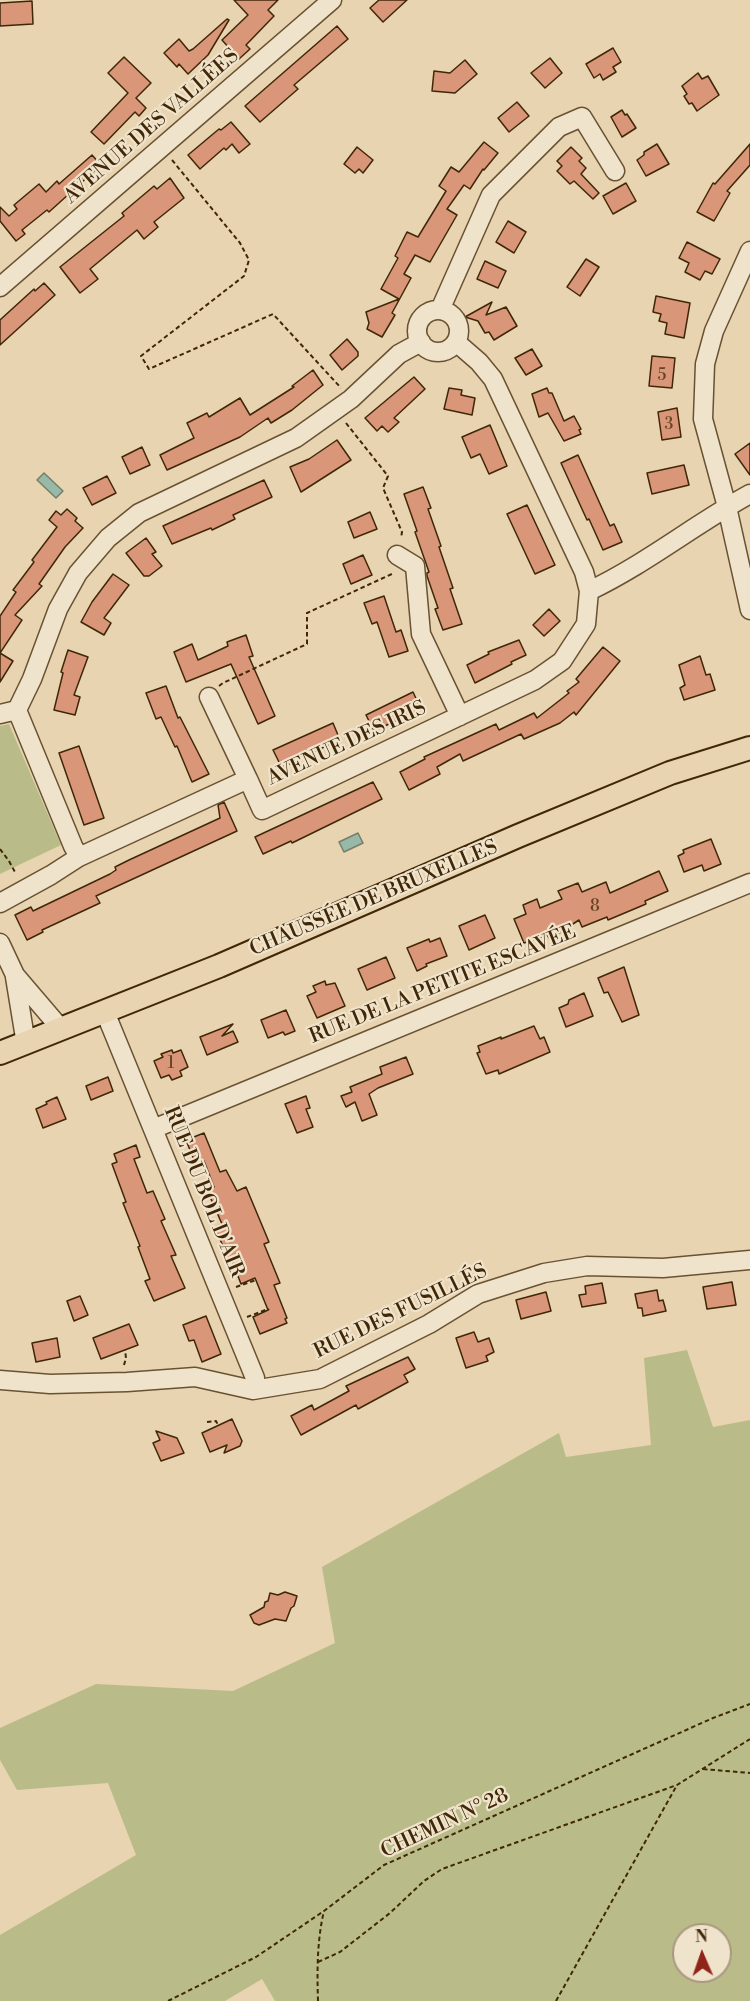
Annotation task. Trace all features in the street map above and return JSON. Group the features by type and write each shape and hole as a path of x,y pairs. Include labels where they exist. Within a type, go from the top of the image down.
{"main road":[{"name":"CHAUSSÉE DE BRUXELLES","path":"0,1053 219,966 518,836 670,773 750,748"}],"street":[{"name":"AVENUE DES VALLÉES","path":"0,287 333,0"},
{"path":"440,310 490,195 559,127 582,117 615,171"},
{"path":"750,251 714,331 705,364 703,418 727,507 750,610"},
{"path":"432,311 446,312 457,323 456,342 450,348 438,352 430,350 421,342 417,333 419,322 432,311"},
{"path":"80,857 8,712 32,679 58,609 78,573 108,538 139,513 296,438 351,399 399,354 421,342"},
{"name":"AVENUE DES IRIS","path":"0,903 80,857 248,779 262,810 535,680 562,661 586,624 589,591 584,572 494,379 456,342"},
{"path":"589,591 615,579 750,494"},
{"path":"396,555 415,566 421,634 460,716"},
{"path":"209,697 248,779"},
{"name":"RUE DE LA PETITE ESCAVÉE","path":"153,1129 750,883"},
{"path":"0,943 15,975 62,1030"},
{"path":"15,975 26,1044"},
{"name":"RUE DU BOL D'AIR","path":"105,1012 255,1378 253,1390"},
{"name":"RUE DES FUSILLÉS","path":"0,1380 50,1384 195,1377 253,1390 320,1378 429,1324 478,1294 544,1273 587,1266 663,1268 750,1260"}],"path":[{"path":"162,148 240,243 249,260 244,276 141,356 149,369 273,314 351,399"},
{"path":"209,697 223,683 307,644 307,614 394,574 402,532 383,489 388,476 336,410"},
{"path":"0,849 9,861 23,889"},
{"path":"233,1279 236,1287 256,1280"},
{"path":"233,1323 268,1308 268,1310"},
{"path":"122,1369 126,1358 125,1350"},
{"path":"207,1422 216,1421 218,1425"},
{"name":"CHEMIN N° 28","path":"168,2001 256,1958 324,1911 384,1865 702,1723 750,1704"},
{"path":"318,1962 340,1952 390,1913 424,1881 442,1869 677,1785 750,1739"},
{"path":"703,1768 750,1773"},
{"path":"556,2001 677,1785"},
{"path":"318,2001 318,1962 324,1911"}],"green space":[{"path":"9,724 61,845 0,874 0,726"},
{"path":"687,1350 713,1427 750,1420 750,2001 275,2001 262,1979 225,2001 0,2001 0,1935 136,1855 108,1783 17,1790 0,1760 0,1728 96,1684 233,1691 335,1643 322,1567 559,1433 566,1457 651,1445 644,1358"}],"shaded area":[{"path":"44,473 63,491 56,498 37,480"},
{"path":"358,833 363,843 344,852 339,842"}],"building":[{"path":"234,0 278,0 268,10 274,16 246,45 250,49 239,59 222,40 248,15"},
{"path":"379,0 407,0 383,22 370,8"},
{"path":"32,1 33,24 0,26 0,3"},
{"path":"227,19 229,20 208,55 188,74 179,64 177,67 164,53 179,39 189,51 193,49"},
{"path":"337,26 348,39 294,85 298,89 260,122 245,106"},
{"path":"613,48 621,62 613,67 616,72 603,80 600,74 594,78 586,64"},
{"path":"124,57 151,83 136,98 146,108 139,116 135,112 104,144 91,132 128,93 108,73"},
{"path":"550,58 562,73 545,88 531,73"},
{"path":"465,60 477,74 455,93 432,91 434,71 450,73"},
{"path":"698,73 702,79 708,76 719,95 697,111 684,96 687,94 682,86"},
{"path":"517,102 529,116 509,132 498,118"},
{"path":"622,110 636,128 622,137 611,117"},
{"path":"231,122 250,144 239,153 232,144 226,150 224,148 200,169 188,155"},
{"path":"484,142 498,153 483,169 470,189 464,185 447,209 457,215 430,262 415,255 404,274 411,278 392,313 395,315 382,337 367,329 369,323 366,312 399,299 381,289 398,258 395,256 407,232 418,237 446,191 439,186 451,167 459,172"},
{"path":"657,144 669,164 646,176 637,160 644,155 644,152"},
{"path":"750,144 750,165 727,191 730,193 714,221 697,212 713,183 715,184"},
{"path":"357,147 373,160 363,173 359,169 355,173 344,164"},
{"path":"571,147 582,158 579,161 586,168 581,174 599,193 593,199 574,181 570,184 557,171 562,166 557,161"},
{"path":"92,155 101,165 49,212 47,210 22,230 25,234 16,241 0,221 0,207 9,216 17,209 14,205 39,184 46,192 57,181 59,184"},
{"path":"170,178 184,198 154,222 158,227 144,239 137,230 90,269 98,279 80,293 60,267 124,216 122,213 154,186 157,189"},
{"path":"626,183 636,201 613,214 603,196"},
{"path":"508,221 526,232 514,253 496,242"},
{"path":"687,242 720,259 712,274 705,271 700,280 685,272 689,263 679,258"},
{"path":"586,259 599,267 580,296 567,287"},
{"path":"485,261 506,271 498,288 477,279"},
{"path":"44,283 55,295 0,345 0,320 34,289 35,291"},
{"path":"656,296 690,303 684,338 665,334 667,323 659,321 661,314 653,312"},
{"path":"492,302 486,315 506,307 517,326 494,340 489,332 485,333 478,321 465,317"},
{"path":"347,339 358,352 358,356 342,370 330,355"},
{"path":"532,349 542,366 526,375 515,358"},
{"path":"652,356 675,358 672,388 649,386"},
{"path":"313,370 323,385 292,410 271,423 268,418 240,437 167,470 160,455 194,438 187,423 207,413 209,417 240,398 250,415 294,387 292,386"},
{"path":"414,377 425,389 394,418 399,422 388,432 382,426 377,431 365,418"},
{"path":"449,388 462,390 461,395 475,398 472,415 444,409"},
{"path":"547,388 549,393 552,393 564,421 574,416 581,429 579,430 581,434 564,441 548,413 539,417 532,394"},
{"path":"677,408 681,437 662,440 658,412"},
{"path":"490,425 507,466 489,474 480,454 471,458 462,437"},
{"path":"337,440 351,460 301,492 290,467 309,459"},
{"path":"750,443 750,475 735,454"},
{"path":"142,447 150,465 130,474 122,457"},
{"path":"578,455 610,526 614,524 622,542 603,550 561,463"},
{"path":"684,465 689,485 652,494 647,473"},
{"path":"107,476 116,493 92,505 83,488"},
{"path":"264,480 272,497 233,515 235,519 212,530 211,528 172,544 163,526"},
{"path":"423,487 453,588 450,589 462,624 443,630 427,576 429,572 404,494"},
{"path":"527,505 555,565 535,574 507,514"},
{"path":"67,509 77,518 75,521 83,528 65,547 39,584 42,586 15,615 22,620 0,653 0,616 16,592 13,590 34,562 32,560 57,527 49,520 56,511 61,515"},
{"path":"370,512 377,529 354,538 348,522"},
{"path":"146,538 156,552 152,554 162,566 149,576 144,576 126,553"},
{"path":"363,555 372,575 351,584 343,564"},
{"path":"113,574 129,585 104,618 111,623 104,635 81,622 92,602"},
{"path":"384,596 396,632 401,630 408,651 389,657 377,622 372,624 364,603"},
{"path":"549,609 560,621 544,636 533,625"},
{"path":"246,635 253,656 249,657 275,716 258,724 231,664 186,682 174,652 192,644 198,660 228,646 227,642"},
{"path":"519,640 526,655 475,683 467,665 489,654 488,652"},
{"path":"603,647 620,661 576,715 574,712 560,723 524,739 521,734 463,761 460,754 437,767 440,774 409,790 400,772 425,759 424,757 496,724 499,730 534,713 537,718 569,693 567,691 579,682 576,679"},
{"path":"68,650 88,657 74,695 80,697 75,715 54,710 63,673 61,672"},
{"path":"0,653 13,661 0,682"},
{"path":"700,656 706,675 710,674 715,690 684,700 680,688 685,685 679,665"},
{"path":"166,686 178,718 180,717 209,774 192,782 177,746 175,747 161,717 156,719 146,693"},
{"path":"413,692 421,709 374,731 366,715"},
{"path":"333,723 340,740 282,768 273,750"},
{"path":"79,746 104,818 84,825 59,753"},
{"path":"373,782 382,799 292,843 291,841 263,854 255,837"},
{"path":"224,802 237,831 96,896 100,903 42,930 43,932 27,940 15,915 31,907 33,911 110,874 116,870 115,867 129,860 220,818 218,805"},
{"path":"711,839 721,864 704,871 702,865 684,872 678,856 684,853 683,850"},
{"path":"659,871 668,891 645,901 646,904 608,920 607,917 582,927 579,920 550,939 547,935 524,943 514,919 526,914 523,905 537,899 540,908 562,899 558,891 578,883 582,892 606,882 610,893"},
{"path":"485,915 495,938 469,950 459,926"},
{"path":"440,938 447,956 426,964 427,966 417,971 407,948 429,939 430,942"},
{"path":"386,957 395,978 367,990 358,969"},
{"path":"624,967 639,1015 622,1022 608,992 604,993 598,978"},
{"path":"325,981 326,985 335,983 345,1006 317,1018 307,996 316,992 313,986"},
{"path":"584,993 593,1016 566,1027 559,1008"},
{"path":"286,1010 295,1031 285,1035 283,1032 268,1038 261,1020"},
{"path":"233,1024 222,1036 233,1031 238,1042 207,1055 200,1037"},
{"path":"534,1026 540,1039 544,1037 550,1052 499,1074 498,1070 486,1074 477,1053 480,1052 478,1046"},
{"path":"172,1050 173,1053 181,1050 188,1067 180,1071 182,1076 172,1080 169,1075 161,1078 154,1061 163,1057 161,1054"},
{"path":"406,1057 413,1074 369,1094 377,1115 362,1121 355,1102 346,1107 341,1096 352,1092 350,1087 382,1074 380,1067"},
{"path":"108,1077 113,1091 91,1100 86,1086"},
{"path":"306,1096 310,1108 306,1109 313,1127 297,1133 285,1104"},
{"path":"57,1097 66,1119 43,1128 36,1109"},
{"path":"204,1133 220,1172 226,1170 237,1191 246,1187 269,1242 264,1244 280,1283 274,1285 287,1323 260,1334 253,1317 268,1310 255,1278 241,1284 231,1258 228,1259 215,1227 222,1224 207,1190 214,1187 204,1161 196,1165 186,1140"},
{"path":"136,1145 140,1157 134,1159 147,1193 153,1191 165,1219 161,1221 176,1255 171,1256 185,1288 154,1301 145,1281 150,1279 112,1164 117,1162 114,1154"},
{"path":"732,1282 736,1305 707,1309 703,1287"},
{"path":"602,1283 606,1303 582,1307 579,1295 586,1294 585,1286"},
{"path":"657,1290 659,1301 663,1300 666,1311 643,1316 642,1308 638,1308 635,1294"},
{"path":"546,1292 551,1311 521,1319 516,1300"},
{"path":"80,1296 88,1315 74,1321 67,1301"},
{"path":"206,1316 221,1354 202,1362 194,1340 189,1341 183,1325"},
{"path":"129,1324 138,1345 101,1359 93,1338"},
{"path":"474,1332 478,1342 489,1338 494,1352 486,1356 488,1361 466,1368 456,1338"},
{"path":"57,1338 60,1357 36,1362 32,1343"},
{"path":"408,1357 415,1369 404,1375 408,1382 358,1409 356,1405 301,1435 291,1416 312,1405 314,1410 349,1391 346,1386"},
{"path":"232,1419 242,1441 240,1446 224,1453 227,1445 210,1452 202,1433"},
{"path":"156,1431 177,1438 184,1453 161,1461 153,1443 160,1440"},
{"path":"285,1592 297,1596 286,1621 275,1619 259,1625 254,1623 250,1615 264,1607 270,1593 278,1595"}]}
